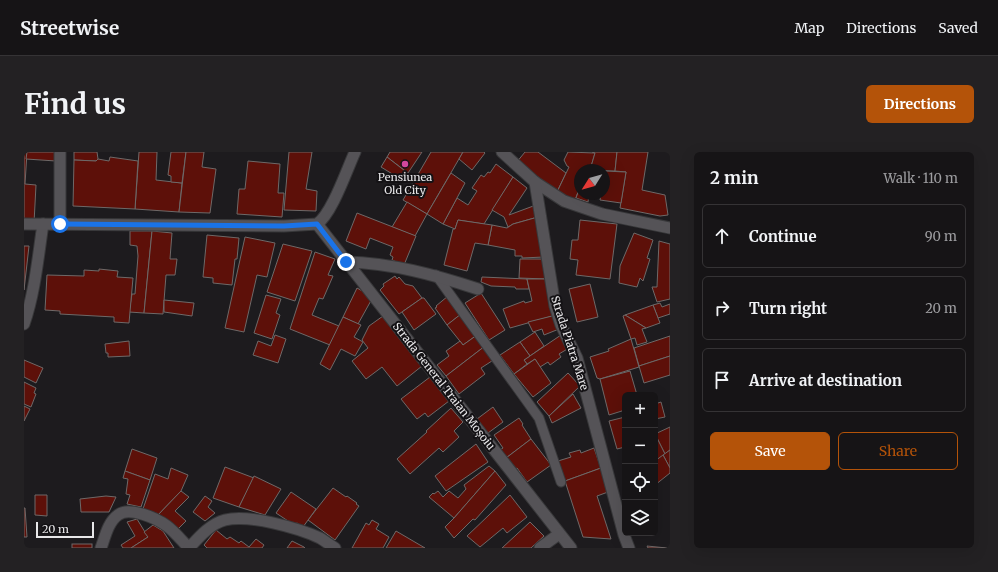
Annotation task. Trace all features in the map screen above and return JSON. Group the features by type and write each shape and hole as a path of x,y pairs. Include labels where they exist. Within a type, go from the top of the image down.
{"street":[{"path":"60,152 60,224"},
{"path":"24,224 284,226 317,224 321,221 331,206 355,152"},
{"path":"502,152 535,182 564,201 602,214 670,228"},
{"name":"Strada Piatra Mare","path":"535,182 555,306 561,325 577,358 624,535 629,548"},
{"path":"24,324 32,292 43,224"},
{"name":"Strada General Traian Moșoiu","path":"317,224 571,548"},
{"path":"346,262 376,264 436,275 478,289"},
{"path":"101,548 110,524 117,515 124,511 143,514 167,526 189,548 206,530 224,520 245,519 268,522 295,529 320,538 335,548"},
{"path":"540,548 559,534"}],"lane":[{"path":"436,275 539,418 562,482"}],"building":[{"path":"24,152 27,152 25,184 36,185 34,223 24,222"},
{"path":"27,152 56,152 56,161 26,159"},
{"path":"74,152 97,152 98,159 96,161 74,160"},
{"path":"139,152 157,152 156,180 182,183 179,212 135,209"},
{"path":"171,152 186,152 182,183 171,182 171,176 168,175"},
{"path":"186,152 204,152 202,167 216,169 210,213 179,212"},
{"path":"289,152 312,152 306,189 317,191 316,211 284,210"},
{"name":"Pensiunea Old City","path":"390,152 422,152 408,173 387,157"},
{"path":"431,152 463,152 427,214 403,200"},
{"path":"463,152 485,153 472,170 459,159"},
{"path":"525,152 538,152 566,173 557,192 516,163"},
{"path":"568,152 595,153 592,164 574,164 574,200 557,192 569,167 564,160"},
{"path":"592,152 617,152 615,171 610,171 610,164 592,164 595,153"},
{"path":"617,152 648,152 642,190 665,195 668,215 660,216 620,208 626,172 615,171"},
{"path":"110,157 138,161 135,209 73,206 74,160 96,161 98,159 109,161"},
{"path":"387,157 405,171 399,180 381,167"},
{"path":"248,161 280,164 278,193 284,193 282,217 237,214 239,189 245,189"},
{"path":"496,164 513,177 484,224 458,220 455,229 443,224 457,198 468,205 477,191 472,188 481,175 484,177 488,172 490,173"},
{"path":"610,171 626,172 621,203 600,200 610,200"},
{"path":"451,173 465,183 443,224 427,214"},
{"path":"513,177 527,188 509,215 536,205 538,217 513,224 508,227 504,217 492,210"},
{"path":"407,202 427,214 415,236 392,227"},
{"path":"357,213 416,236 404,265 392,260 393,257 390,255 393,247 370,238 366,249 346,241"},
{"path":"538,217 544,257 522,258 522,256 515,256 515,250 488,245 492,225 507,228 513,224"},
{"path":"458,220 492,225 488,245 475,243 467,271 444,265 453,229 455,229"},
{"path":"580,220 617,224 610,279 576,275 578,260 570,259 572,240 578,240"},
{"path":"130,231 152,231 144,313 129,312 132,294 135,294 138,256 137,246 130,245"},
{"path":"152,231 172,233 170,259 177,259 175,275 166,275 163,314 144,313"},
{"path":"634,233 653,240 647,258 650,259 643,281 640,278 637,287 619,283 620,266"},
{"path":"207,235 239,238 232,285 213,283 213,278 203,277"},
{"path":"245,237 275,243 267,277 257,275 244,332 225,328"},
{"path":"659,241 670,244 670,299 657,302 652,287 657,287"},
{"path":"283,244 312,251 295,301 267,292"},
{"path":"24,246 29,246 24,290"},
{"path":"315,252 335,259 328,275 333,276 323,299 319,298 312,315 339,326 330,345 290,329"},
{"path":"520,259 545,259 546,279 519,278"},
{"path":"99,269 118,271 117,277 133,278 129,323 114,322 114,317 60,314 60,311 45,310 47,275 84,276 84,270 99,271"},
{"path":"395,276 397,279 399,277 405,284 413,286 422,298 399,314 380,290 384,286 383,284"},
{"path":"482,277 527,279 529,289 491,286 481,282"},
{"path":"527,279 546,279 556,315 510,328 503,309 524,301 525,303 532,301"},
{"path":"590,284 598,317 577,322 569,289"},
{"path":"357,288 373,297 358,324 343,317"},
{"path":"481,293 505,330 489,340 465,303"},
{"path":"266,295 281,299 276,313 280,315 272,339 254,333"},
{"path":"448,296 461,314 447,325 435,308"},
{"path":"424,298 436,314 414,330 402,312"},
{"path":"164,300 194,303 192,316 164,312"},
{"path":"660,303 662,307 670,304 670,314 658,318 653,305"},
{"path":"653,305 660,323 646,328 625,315"},
{"path":"461,314 477,335 463,345 447,325"},
{"path":"556,315 559,329 544,335 542,329 533,332 528,322"},
{"path":"625,315 646,328 642,329 647,342 637,345 635,338 631,339 623,316"},
{"path":"383,316 422,366 397,386 382,367 366,379 352,361 368,348 362,340 369,326"},
{"path":"343,317 361,325 354,337 363,342 355,356 341,349 330,370 320,364"},
{"path":"535,332 544,346 530,356 520,342"},
{"path":"275,335 286,339 278,363 253,355 258,341 271,346"},
{"path":"477,335 485,346 446,376 437,365 449,356 446,351 460,341 463,345"},
{"path":"561,335 569,348 559,354 561,357 550,365 548,362 540,367 535,359 527,364 524,360"},
{"path":"670,336 670,356 639,366 634,348"},
{"path":"631,339 639,367 600,379 597,378 590,357 609,351 608,349"},
{"path":"129,341 130,356 108,357 105,344"},
{"path":"520,342 530,356 524,360 527,364 514,374 500,355"},
{"path":"485,346 495,359 481,368 485,374 459,394 446,376"},
{"path":"670,356 670,375 644,383 639,366"},
{"path":"535,359 551,383 533,397 514,374"},
{"path":"24,360 43,368 36,383 24,377"},
{"path":"630,371 636,392 622,392 622,411 609,415 600,379"},
{"path":"568,373 580,386 549,416 537,402"},
{"path":"430,377 449,401 428,417 425,413 417,419 401,399"},
{"path":"24,382 36,388 34,393 36,394 31,407 24,404"},
{"path":"573,394 581,408 552,423 549,416"},
{"path":"661,402 665,417 658,418 658,403"},
{"path":"24,406 30,409 24,421"},
{"path":"493,407 503,422 488,433 477,419"},
{"path":"451,408 463,422 454,431 459,437 443,452 439,448 410,474 397,459"},
{"path":"519,418 531,439 506,458 500,450 503,448 494,435"},
{"path":"622,418 622,448 617,449 609,421"},
{"path":"670,427 670,450 665,454 658,440 658,433"},
{"path":"531,439 551,465 527,482 517,468 514,470 506,458"},
{"path":"658,440 665,454 658,459"},
{"path":"476,444 488,462 446,491 435,476"},
{"path":"594,448 601,468 565,481 558,461 571,457 569,453 580,450 581,453"},
{"path":"132,449 157,458 150,480 125,471"},
{"path":"670,450 670,468 663,455"},
{"path":"663,455 670,468 670,473 658,483 658,464 658,459"},
{"path":"489,466 495,471 454,518 429,497 438,491 443,497 449,491 458,498 466,489 464,485"},
{"path":"225,467 254,478 239,507 213,498"},
{"path":"171,468 188,475 181,491 158,515 143,509 155,474 168,479"},
{"path":"601,468 608,492 597,496 611,539 583,537 565,481"},
{"path":"125,471 150,480 141,507 127,504 130,495 126,494 128,479 123,478"},
{"path":"495,471 506,485 475,520 473,519 454,538 445,527"},
{"path":"254,476 281,489 265,515 239,507"},
{"path":"333,488 346,497 347,496 359,506 335,540 308,520"},
{"path":"181,491 189,497 175,511 186,521 176,531 158,515"},
{"path":"291,492 316,509 303,527 297,523 294,525 276,513"},
{"path":"35,495 47,495 47,516 35,515"},
{"path":"510,495 527,517 507,533 503,528 480,547 467,536"},
{"path":"106,496 116,497 109,512 81,512 80,499"},
{"path":"205,496 212,501 208,507 215,513 205,521 193,512"},
{"path":"25,508 27,537 24,537"},
{"path":"137,519 148,537 131,548 123,548 121,545 135,536 127,522"},
{"path":"372,520 379,524 376,529 389,537 383,548 352,548 366,523 369,525"},
{"path":"530,522 544,536 531,548 502,548"},
{"path":"153,525 163,531 174,548 131,548 148,537 144,532"},
{"path":"216,530 227,539 230,537 239,543 241,541 249,547 256,539 264,545 262,548 207,548 204,545"},
{"path":"396,531 425,548 386,548"},
{"path":"292,541 304,547 305,548 287,548"},
{"path":"72,544 92,544 92,548 72,548"},
{"path":"647,546 667,548 648,548"}],"place":[{"name":"Pensiunea Old City","path":"405,164"}],"route":[{"path":"60,224 284,226 317,224 346,262"}]}
